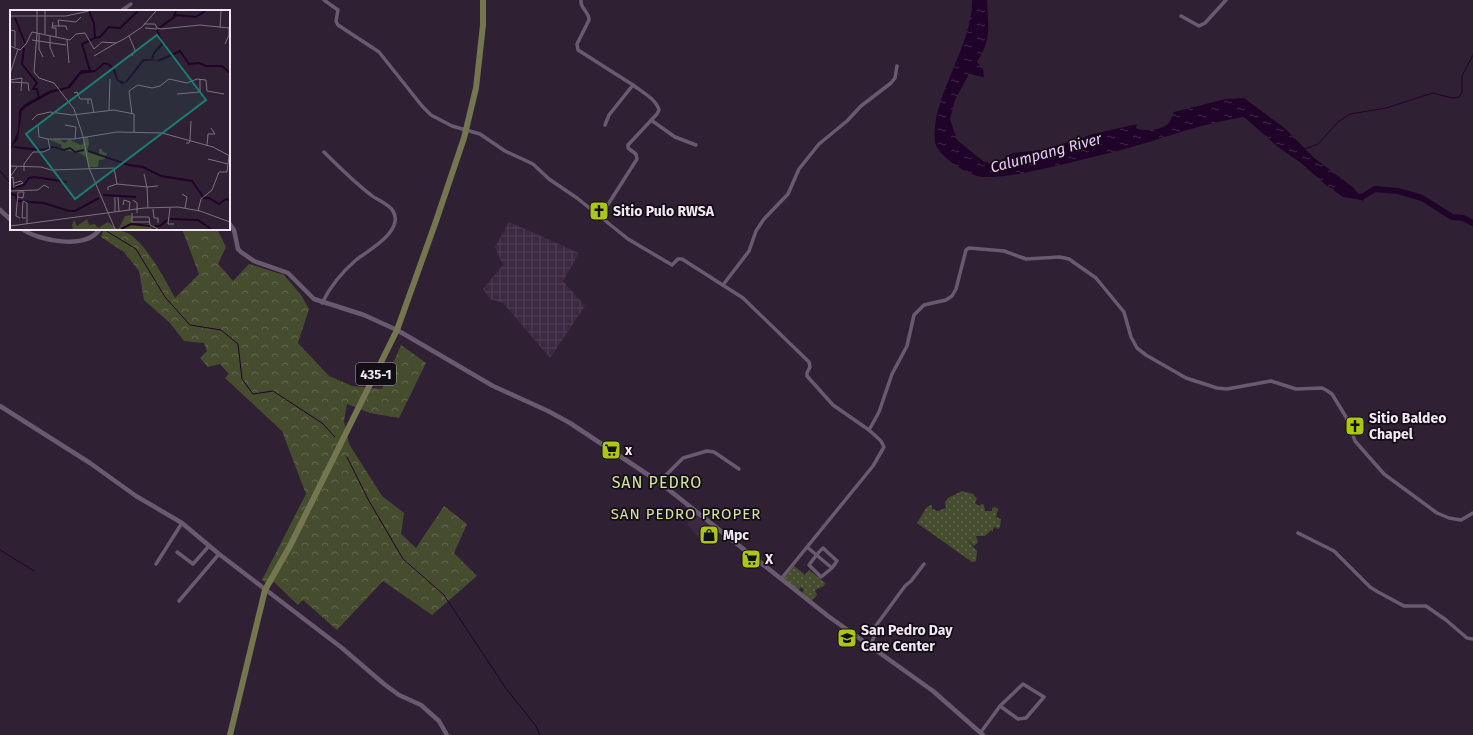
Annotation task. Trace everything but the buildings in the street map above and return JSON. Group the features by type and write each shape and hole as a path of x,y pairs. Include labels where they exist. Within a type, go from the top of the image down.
{"main road":[{"name":"435-1","path":"230,735 265,590 290,546 397,330 466,130 481,57 483,0"}],"street":[{"path":"324,0 338,10 336,21 338,25 379,52 422,106 431,115 452,126 484,136 505,151 533,164 549,179 578,198 628,239 670,265 682,259 742,298 809,362 810,367 807,376 828,400 869,430 881,441 884,447 882,452 781,579"},
{"path":"581,0 580,5 589,16 589,20 576,44 578,50 646,94 659,110 628,145 628,148 636,154 637,159 600,217"},
{"path":"1181,16 1200,26 1205,23 1226,0"},
{"path":"122,10 131,4"},
{"path":"723,285 749,251 756,231 760,225 788,194 799,169 819,144 895,78 897,66"},
{"path":"605,125 609,115 633,85"},
{"path":"651,120 675,137 696,145"},
{"path":"322,303 329,290 350,266 371,251 390,232 395,219 394,211 370,194 324,152"},
{"path":"0,210 10,219"},
{"path":"230,224 234,230 238,249 241,252 254,261 288,273 311,297 322,303 364,315 397,330 493,386 548,411 570,423 659,482 828,616 933,691 982,733 1000,706 1023,684 1044,697 1026,718 1022,720 1018,719 1000,706"},
{"path":"25,230 44,237 64,241 88,239 98,231"},
{"path":"869,430 879,412 892,374 907,346 916,310 924,305 946,300 952,296 956,289 966,250 969,248 1004,251 1026,259 1060,257 1069,259 1096,278 1124,312 1131,337 1137,348 1146,355 1186,378 1217,388 1227,389 1271,381 1296,389 1322,388 1332,394 1349,423 1355,441 1391,480 1443,516 1461,520 1473,513"},
{"path":"0,406 90,463 136,496 182,523 265,590 342,648 396,693 421,705 439,721 447,735"},
{"path":"659,482 683,458 707,451 714,452 739,469"},
{"path":"156,564 182,523"},
{"path":"1298,533 1334,551 1370,587 1378,592 1404,606 1426,606 1446,620 1467,638 1473,640"},
{"path":"177,552 193,564 209,546"},
{"path":"807,547 832,568"},
{"path":"824,548 837,561 832,568 821,577 809,567 824,548"},
{"path":"179,601 219,554"},
{"path":"870,646 874,637 872,631 904,586 911,581 924,564"}],"shaded area":[{"path":"509,222 579,253 563,281 585,306 550,358 503,303 490,299 483,289 503,265 495,247"},
{"path":"694,512 717,530 704,544 687,524"}],"green space":[{"path":"104,230 125,232 131,235 150,256 175,298 199,274 182,230 218,230 226,247 218,264 233,281 249,264 284,275 301,295 309,309 298,343 329,376 352,386 382,389 401,345 426,363 399,418 370,413 347,404 344,421 349,444 382,496 404,513 401,534 416,548 444,506 467,524 454,553 477,576 432,615 383,581 337,630 303,600 298,605 274,582 270,586 262,580 306,494 282,431 225,378 229,374 220,364 208,367 200,358 207,351 204,343 184,341 170,323 144,300 139,271 124,252 101,237"},
{"path":"962,491 973,494 977,499 975,503 979,506 982,504 984,505 985,511 992,511 992,508 995,507 998,509 996,517 1001,519 1000,527 998,529 995,527 993,532 991,530 985,536 976,536 978,542 974,546 965,537 977,551 976,561 972,562 917,523 927,507 932,505 932,509 938,511 946,508 945,502 948,498"},
{"path":"793,565 805,575 809,570 825,583 824,586 815,590 817,595 811,601 802,593 804,590 801,587 798,591 782,578"}],"water":[{"path":"972,0 987,0 987,40 982,54 977,62 983,69 984,77 969,74 955,100 950,119 957,140 983,161 993,165 1013,153 1046,149 1093,134 1137,124 1136,128 1139,129 1157,129 1168,124 1174,112 1225,99 1244,98 1286,129 1313,157 1354,188 1364,202 1327,186 1301,163 1278,147 1244,117 1204,126 1124,149 1029,172 991,177 976,176 969,173 947,159 941,153 935,142 935,125 945,90 966,35"}],"waterway":[{"path":"1305,149 1318,144 1338,122 1350,114 1386,108 1433,93 1452,98 1459,97 1462,92 1462,76 1473,55"},
{"path":"0,171 10,183"},
{"name":"Calumpang River","path":"1337,189 1344,194 1362,197 1375,189 1398,191 1422,198 1452,217 1463,218 1473,223"},
{"path":"105,230 136,249 165,297 190,325 221,330 238,344 242,379 253,394 273,391 322,423 335,437"},
{"path":"347,457 369,501 403,559 444,595 505,687 536,726 540,735"},
{"path":"0,550 34,571"}],"place":[{"name":"Sitio Pulo RWSA","path":"599,211"},
{"name":"Sitio Baldeo Chapel","path":"1355,426"},
{"name":"x","path":"611,450"},
{"name":"Mpc","path":"709,535"},
{"name":"X","path":"751,559"},
{"name":"San Pedro Day Care Center","path":"847,638"}],"district":[{"name":"SAN PEDRO","path":"657,482"},
{"name":"SAN PEDRO PROPER","path":"686,514"}]}
